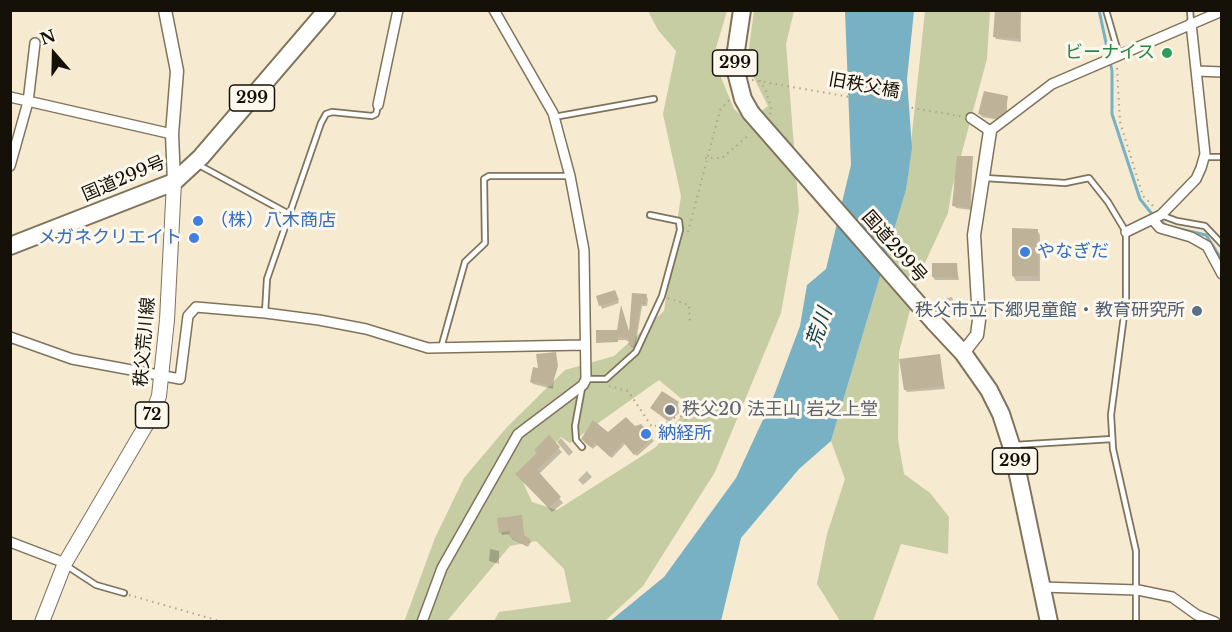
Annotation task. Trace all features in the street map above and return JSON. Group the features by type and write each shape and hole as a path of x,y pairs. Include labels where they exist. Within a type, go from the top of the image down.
{"highway":[{"name":"国道299号","path":"10,246 174,182 195,163 327,10"},
{"name":"国道299号","path":"742,10 734,64 743,82 751,113 963,353 989,390 1011,445 1048,621"}],"main road":[{"name":"秩父荒川線","path":"42,621 65,564 152,415 162,377 174,182"}],"street":[{"path":"165,10 177,71 172,134 174,182"},
{"path":"378,105 398,10"},
{"path":"422,621 441,568 518,434 584,382 586,298 584,250 570,176 554,117 494,10"},
{"path":"963,353 977,335 979,320 974,235 990,130 1052,84 1221,11"},
{"path":"1126,232 1157,218 1196,179 1204,157 1191,23"},
{"path":"10,166 28,102 35,43"},
{"path":"1197,71 1221,72"},
{"path":"10,97 172,134"},
{"path":"971,118 990,130"},
{"path":"1157,218 1160,228 1191,237 1207,246 1221,274"},
{"path":"10,337 72,359 180,379 188,316 196,307 265,313 366,329 400,342 441,348 584,345"},
{"path":"10,542 65,564"},
{"path":"1041,587 1138,590 1172,597 1197,615 1215,621"}],"lane":[{"path":"1106,10 1117,55"},
{"path":"1190,10 1191,23"},
{"path":"554,117 654,99"},
{"path":"265,313 267,279 321,123 326,114 332,112 372,116 376,114 378,105"},
{"path":"1204,157 1221,157"},
{"path":"195,163 289,214"},
{"path":"441,348 465,262 486,243 484,179 489,176 570,176"},
{"path":"982,178 1065,183 1089,178 1108,202 1126,232 1126,300 1111,415 1112,439 1136,551 1138,590 1136,621"},
{"path":"582,447 576,440 575,426 584,382 606,379 636,352 662,296 680,230 680,222 650,215"},
{"path":"1157,218 1205,226 1221,244"},
{"path":"1011,445 1112,439"},
{"path":"65,564 96,585 124,593"}],"path":[{"path":"1117,55 1120,122 1143,196 1157,218"},
{"name":"旧秩父橋","path":"743,82 971,118"},
{"path":"673,250 689,231 705,158 720,110 743,82"},
{"path":"662,296 689,305 690,324"},
{"path":"607,386 628,391 652,427"},
{"path":"647,430 669,422 677,414 688,421 678,434 669,422"},
{"path":"124,593 223,621"}],"green space":[{"path":"648,11 727,11 713,58 734,109 748,121 768,106 750,70 749,48 754,11 794,11 786,44 799,211 781,313 715,472 643,586 605,621 494,621 499,612 571,602 564,569 536,541 510,546 447,621 404,622 435,538 464,478 507,427 565,370 614,356 664,311 681,196 663,114 676,51 658,30","holes":["659,380 690,406 656,447 557,510 532,502 521,478 561,437 570,443"]},
{"path":"925,11 990,11 987,59 952,189 948,213 919,276 899,352 898,439 904,474 930,493 949,517 948,554 901,544 873,621 840,621 817,584 827,534 845,479 831,441 906,190"}],"water":[{"name":"荒川","path":"845,11 914,11 907,79 912,148 906,190 831,441 799,469 741,538 721,621 609,622 664,577 736,478 773,398 800,326 807,285 826,269 851,165"}],"building":[{"path":"995,10 1021,12 1020,39 993,37"},
{"path":"984,91 1008,96 1006,111 996,118 978,114"},
{"path":"957,156 973,156 970,208 952,206"},
{"name":"やなぎだ","path":"1012,228 1038,229 1038,276 1012,276"},
{"path":"932,263 957,263 958,278 932,277"},
{"path":"615,290 619,300 599,306 596,296"},
{"path":"632,293 647,294 646,304 641,304 634,346 628,345 629,339 618,337 618,342 596,343 596,330 617,330 621,305 629,331"},
{"path":"556,352 558,366 552,386 530,382 533,367 538,368 536,354"},
{"path":"940,354 944,386 904,390 899,359"},
{"path":"662,391 679,402 675,408 678,410 667,420 650,408"},
{"path":"626,417 635,426 641,424 653,437 634,455 623,442 610,457 595,443 591,447 581,439 593,420 608,432"},
{"path":"549,435 560,447 537,470 561,497 549,508 515,474 537,453 534,450"},
{"path":"522,515 524,535 530,539 526,546 509,536 510,531 499,533 497,518"}],"waterway":[{"path":"1099,10 1112,71 1112,114 1140,199 1152,214 1167,226 1206,235 1222,260"}],"place":[{"name":"ビーナイス","path":"1167,53"},
{"name":"（株）八木商店","path":"198,221"},
{"name":"メガネクリエイト","path":"194,238"},
{"name":"やなぎだ","path":"1025,252"},
{"name":"秩父市立下郷児童館・教育研究所","path":"1197,311"},
{"name":"秩父20 法王山 岩之上堂","path":"670,410"},
{"name":"納経所","path":"646,434"}]}
